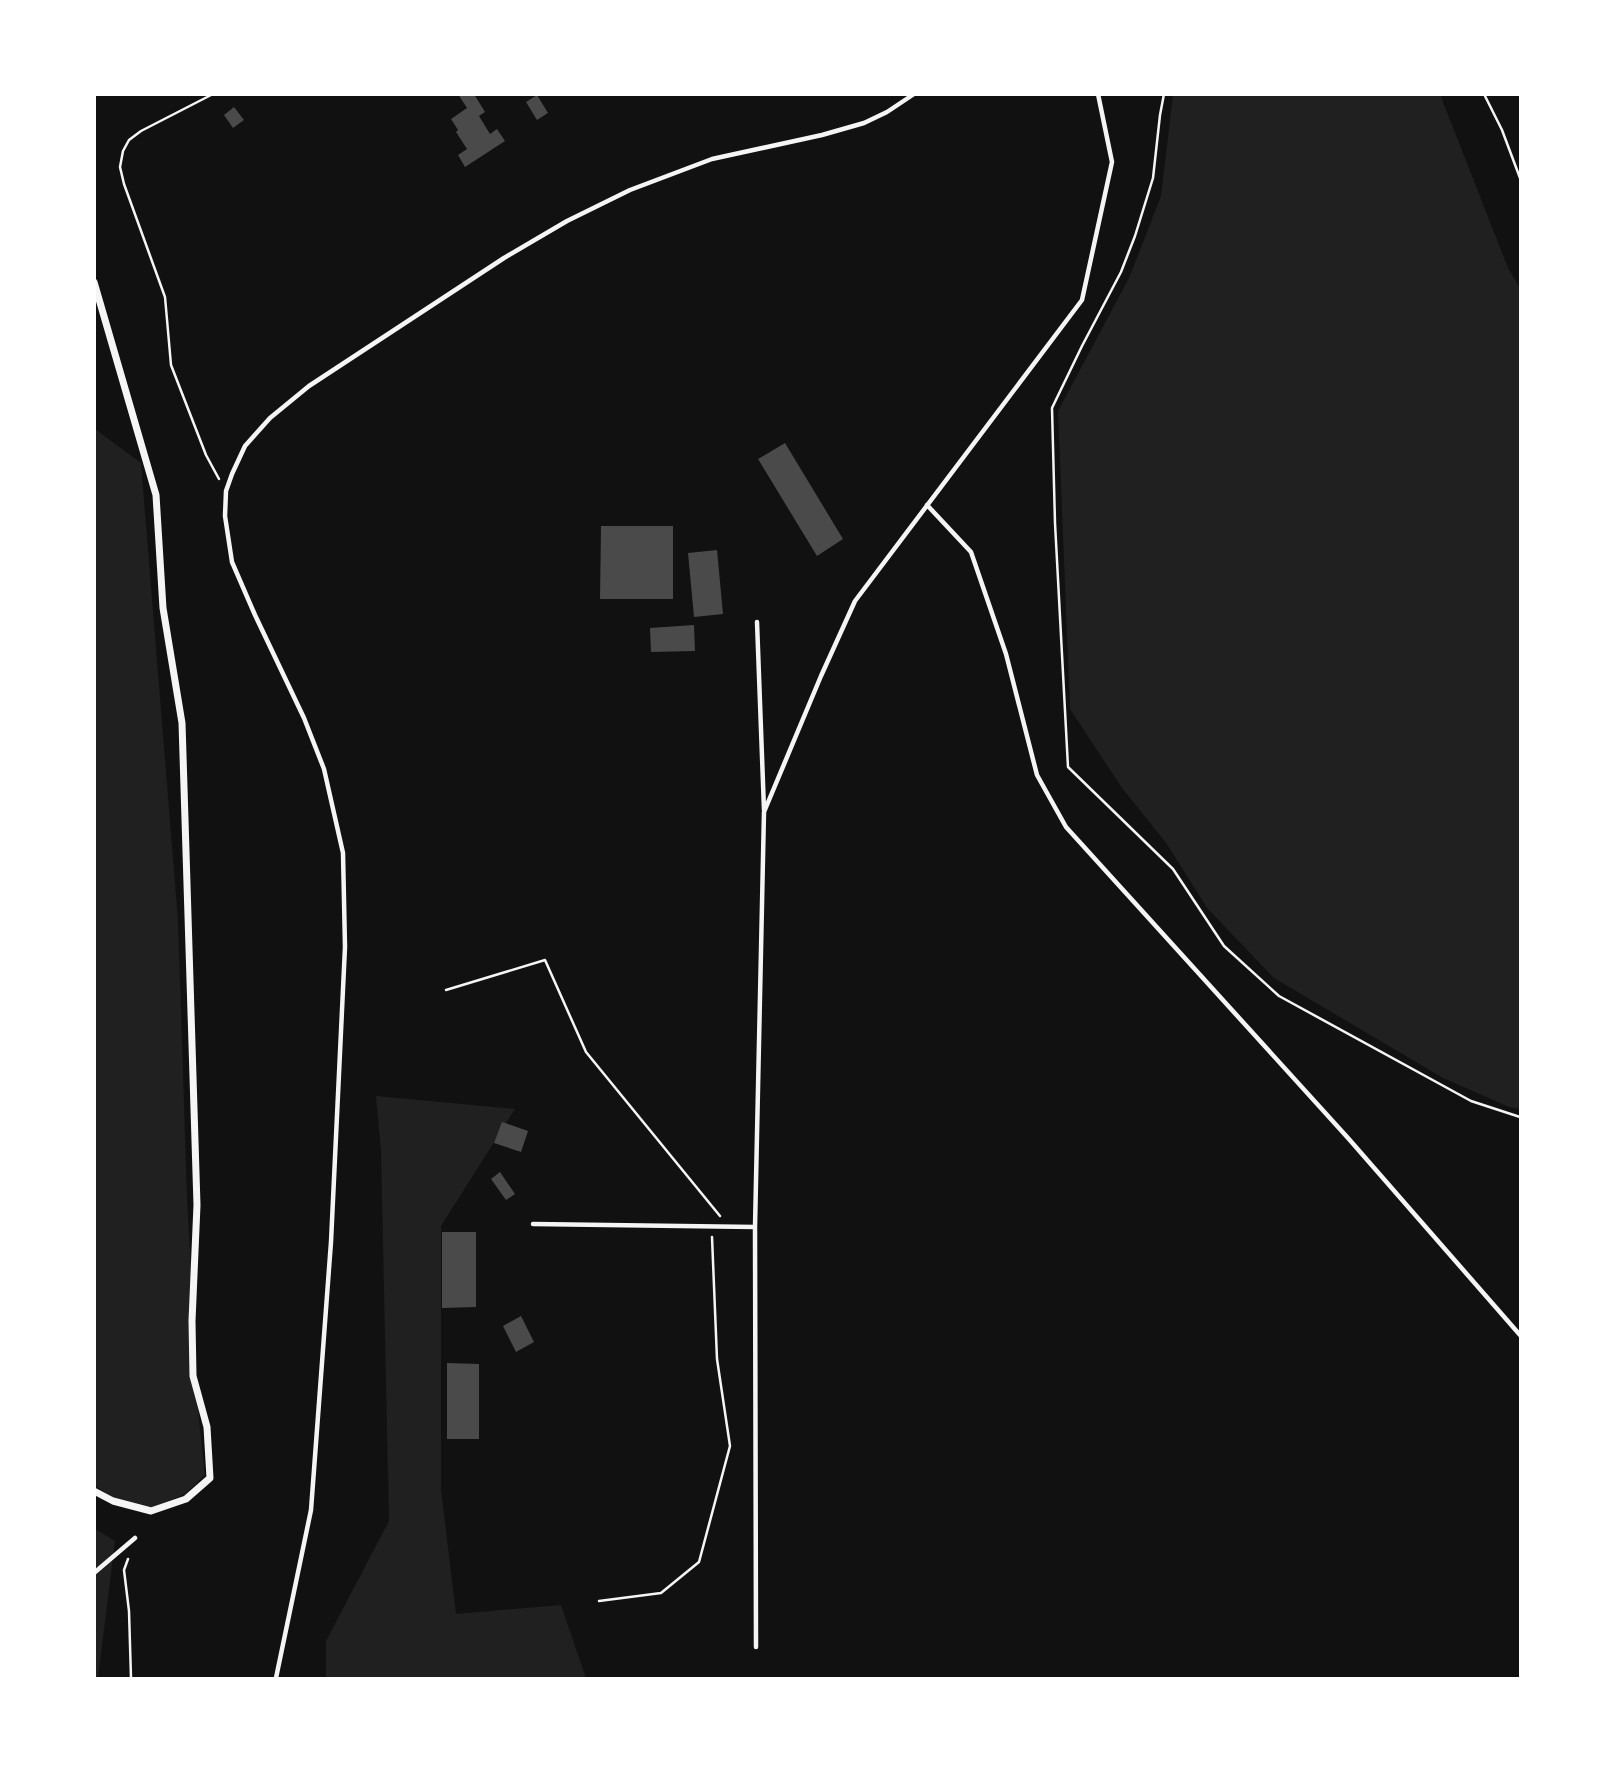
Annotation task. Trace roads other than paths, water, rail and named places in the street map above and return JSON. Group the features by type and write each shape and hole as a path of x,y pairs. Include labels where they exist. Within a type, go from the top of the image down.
{"street":[{"path":"94,282 156,495 163,608 182,723 197,1205 192,1321 193,1376 207,1427 210,1478 186,1499 151,1511 113,1501 94,1491"}],"lane":[{"path":"276,1678 311,1510 331,1242 345,947 343,853 324,769 304,718 232,562 225,516 226,491 232,474 245,446 270,418 309,386 504,258 567,221 630,190 712,159 864,123 914,94"},
{"path":"764,812 855,601 1082,300 1112,162 1098,94"},
{"path":"927,505 971,552 1006,654 1037,775 1066,827 1348,1138 1521,1335"},
{"path":"756,1647 755,1227 764,812 757,622"},
{"path":"533,1224 755,1227"},
{"path":"94,1573 135,1538"}]}
